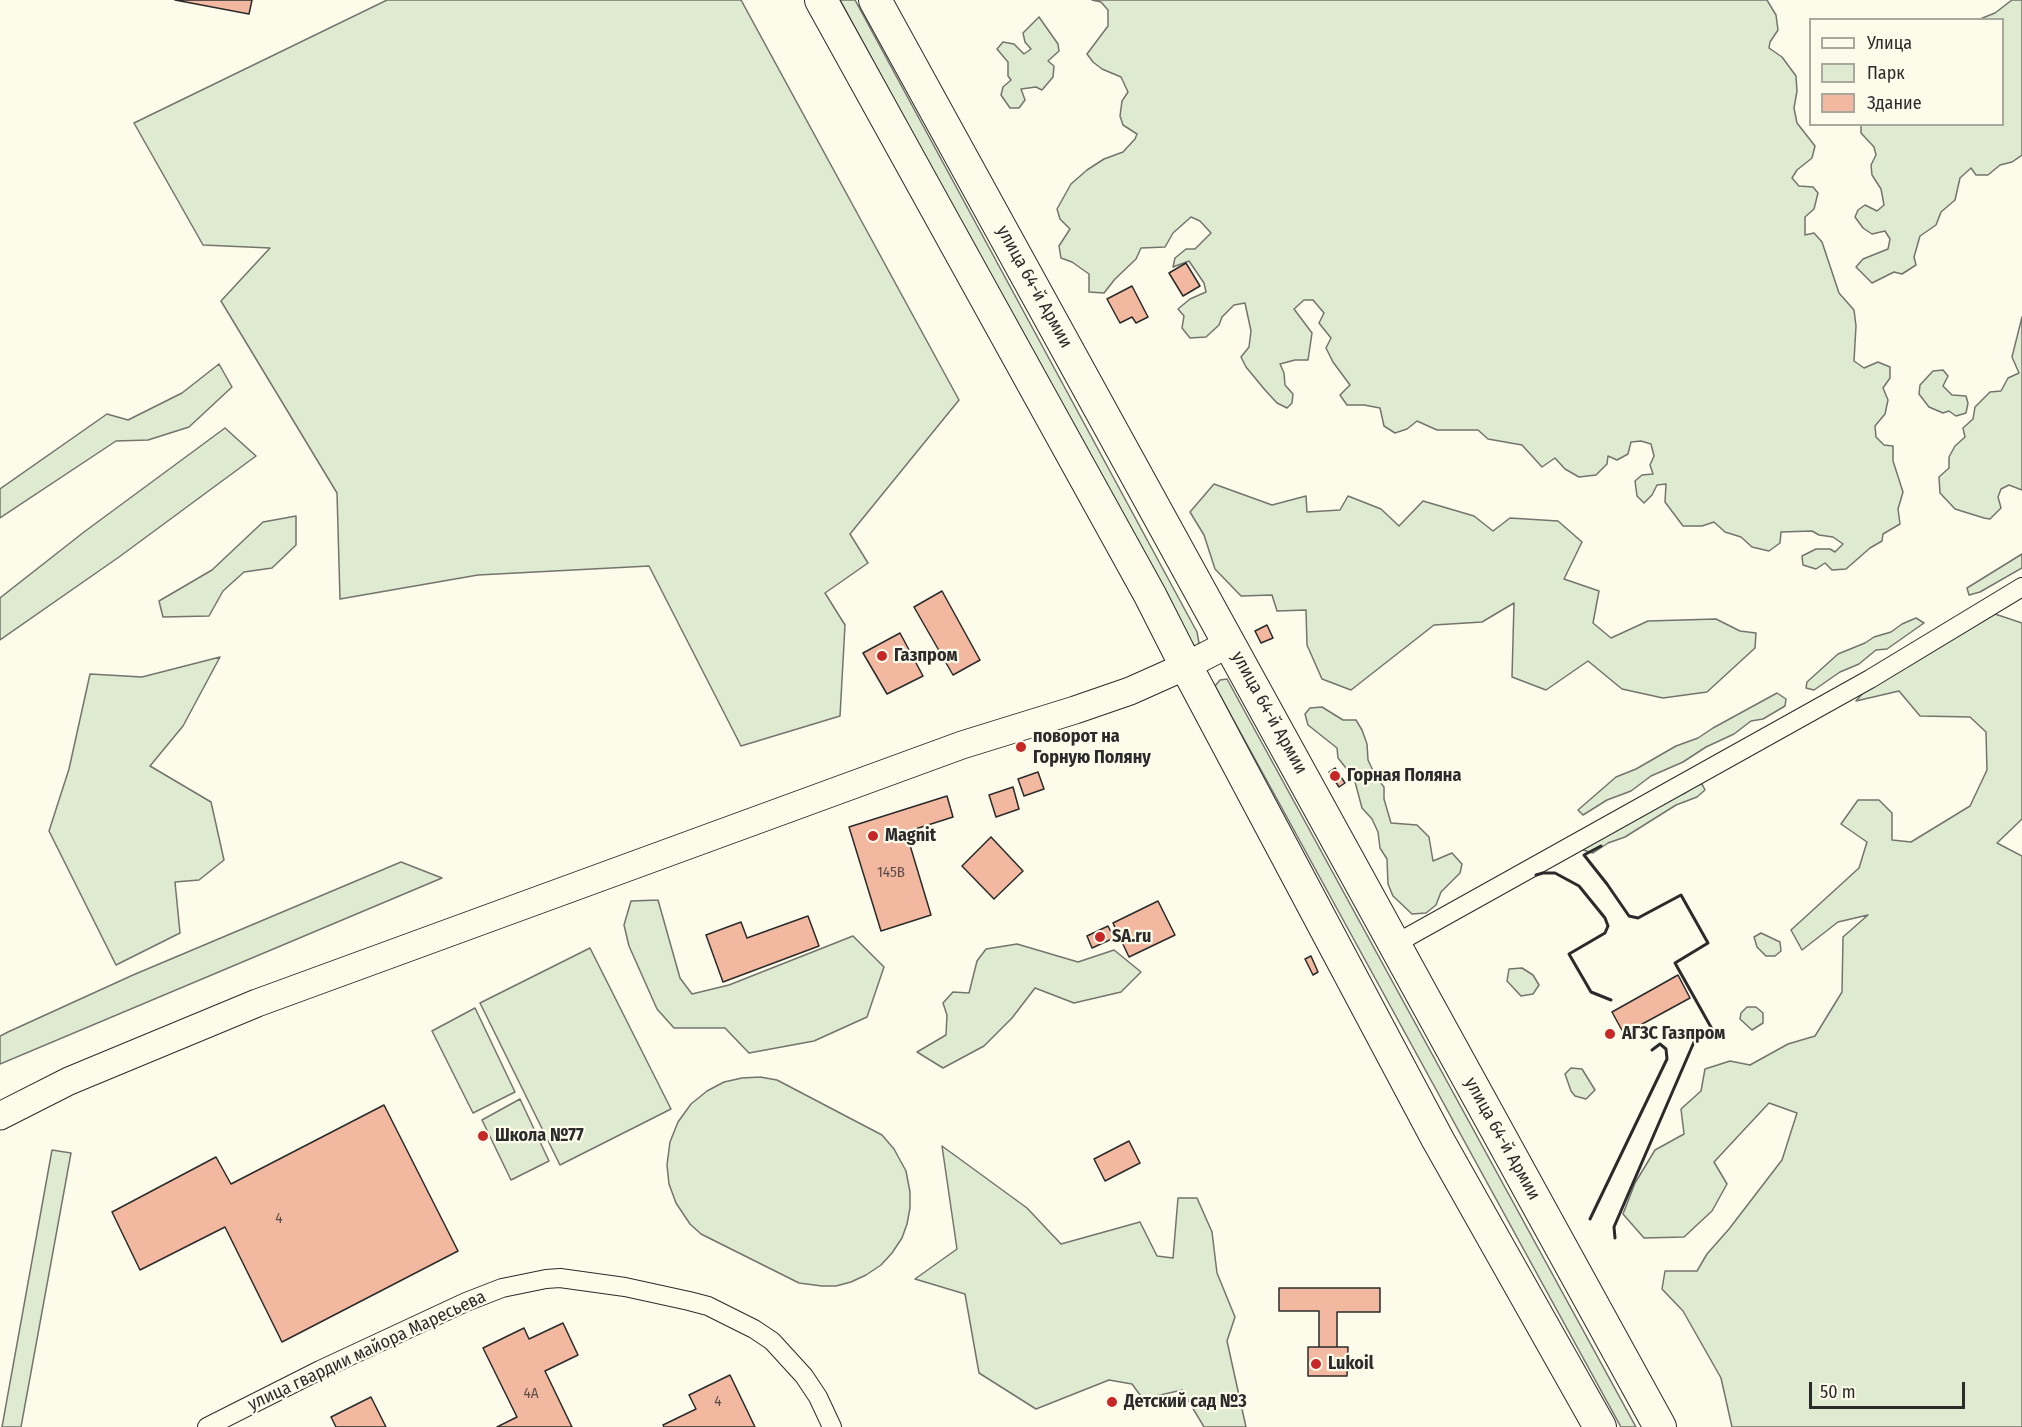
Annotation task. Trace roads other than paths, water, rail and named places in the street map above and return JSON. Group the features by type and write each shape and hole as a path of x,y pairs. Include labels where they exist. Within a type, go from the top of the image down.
{"highway":[{"path":"821,0 1150,595 1438,1140 1600,1427"},
{"name":"улица 64-й Армии","path":"875,0 1660,1427"}],"main road":[{"path":"0,1116 69,1081 257,1003 962,745 1130,691 1230,643"}],"street":[{"path":"1395,944 1870,679 2022,588"},
{"name":"улица гвардии майора Маресьева","path":"207,1427 320,1370 466,1302 525,1283 560,1278 625,1287 689,1301 708,1306 754,1329 772,1341 804,1376 818,1397 832,1427"}],"place":[{"name":"Газпром","path":"882,656"},
{"name":"поворот на Горную Поляну","path":"1021,747"},
{"name":"Горная Поляна","path":"1335,776"},
{"name":"Magnit","path":"873,836"},
{"name":"SA.ru","path":"1100,937"},
{"name":"АГЗС Газпром","path":"1610,1034"},
{"name":"Школа №77","path":"483,1136"},
{"name":"Lukoil","path":"1316,1364"},
{"name":"Детский сад №3","path":"1112,1402"}]}
